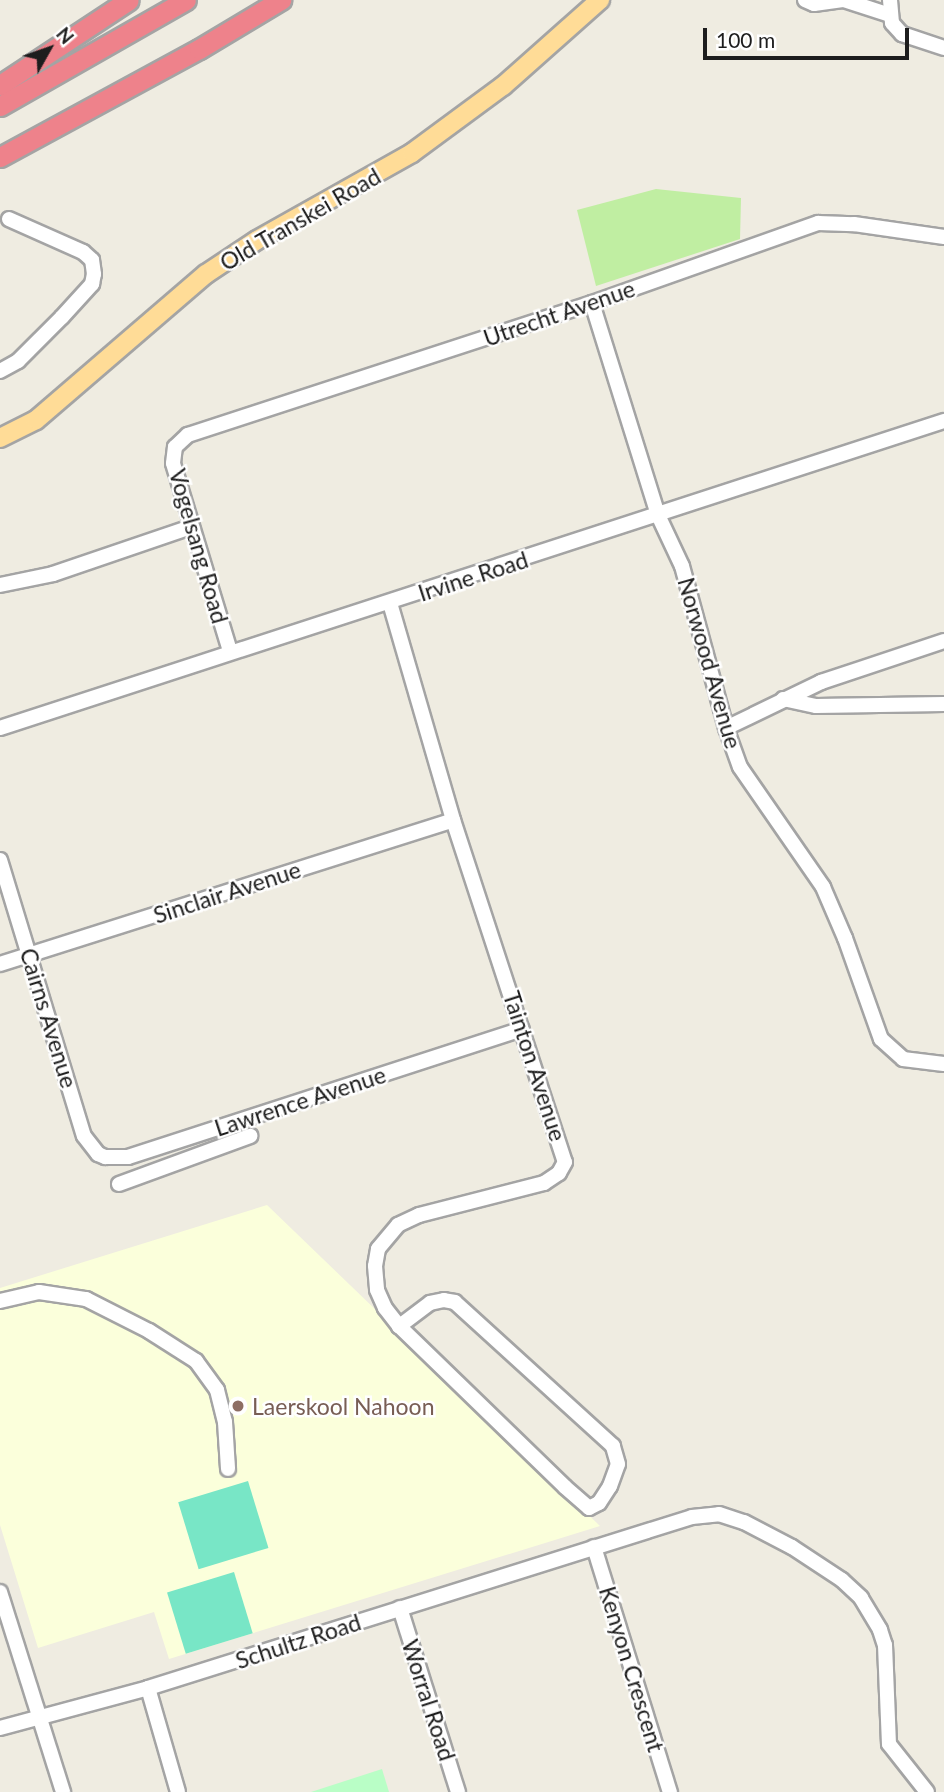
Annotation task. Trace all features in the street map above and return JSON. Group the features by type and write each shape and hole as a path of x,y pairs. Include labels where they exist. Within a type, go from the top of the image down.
{"highway":[{"path":"0,85 129,0"},
{"path":"0,106 186,0"},
{"path":"0,157 189,55 281,0"}],"main road":[{"name":"Old Transkei Road","path":"0,438 36,420 206,274 257,240 412,153 503,86 600,0"}],"street":[{"path":"805,0 814,4 849,0 890,15"},
{"path":"890,0 890,15 902,34 944,48"},
{"path":"0,372 18,360 62,317 92,284 94,274 92,260 83,252 9,219"},
{"name":"Utrecht Avenue","path":"180,441 207,427 592,303 818,223 854,224 944,237"},
{"name":"Norwood Avenue","path":"592,303 658,515 682,566 726,728 740,766 823,887 845,938 876,1030 894,1053 913,1061 944,1064"},
{"name":"Irvine Road","path":"0,728 944,421"},
{"name":"Vogelsang Road","path":"180,441 175,447 173,463 230,651"},
{"path":"0,585 53,574 191,527"},
{"name":"Tainton Avenue","path":"390,603 453,820 564,1154 564,1166 544,1183 419,1215 389,1233 378,1249 375,1280 379,1298 399,1326 589,1508 598,1503 615,1474 618,1458 613,1446 456,1303 444,1300 430,1303 399,1326"},
{"path":"726,728 821,682 942,646"},
{"path":"783,699 816,706 944,704"},
{"name":"Sinclair Avenue","path":"0,964 453,820"},
{"name":"Cairns Avenue","path":"0,860 85,1136"},
{"name":"Lawrence Avenue","path":"85,1136 91,1147 105,1157 128,1157 522,1030"},
{"path":"119,1184 250,1136"},
{"path":"159,1146 167,1168"},
{"path":"0,1301 39,1292 86,1299 149,1331 196,1361 217,1390 222,1406 228,1469"},
{"name":"Schultz Road","path":"0,1728 148,1688 692,1517 719,1514 744,1522 792,1546 842,1580 871,1612 885,1645 889,1744 927,1792"},
{"name":"Kenyon Crescent","path":"594,1547 670,1792"},
{"path":"0,1592 63,1792"},
{"name":"Worral Road","path":"400,1608 458,1792"},
{"path":"148,1688 178,1792"}],"shaded area":[{"name":"Laerskool Nahoon","path":"267,1205 600,1526 169,1659 154,1612 38,1648 0,1525 0,1288"}],"green space":[{"path":"656,189 741,198 740,239 596,286 577,210"},
{"path":"248,1481 268,1548 199,1569 178,1502"},
{"path":"234,1572 253,1633 186,1654 167,1592"},
{"path":"382,1769 389,1792 311,1792"}],"place":[{"name":"Laerskool Nahoon","path":"238,1406"}]}
